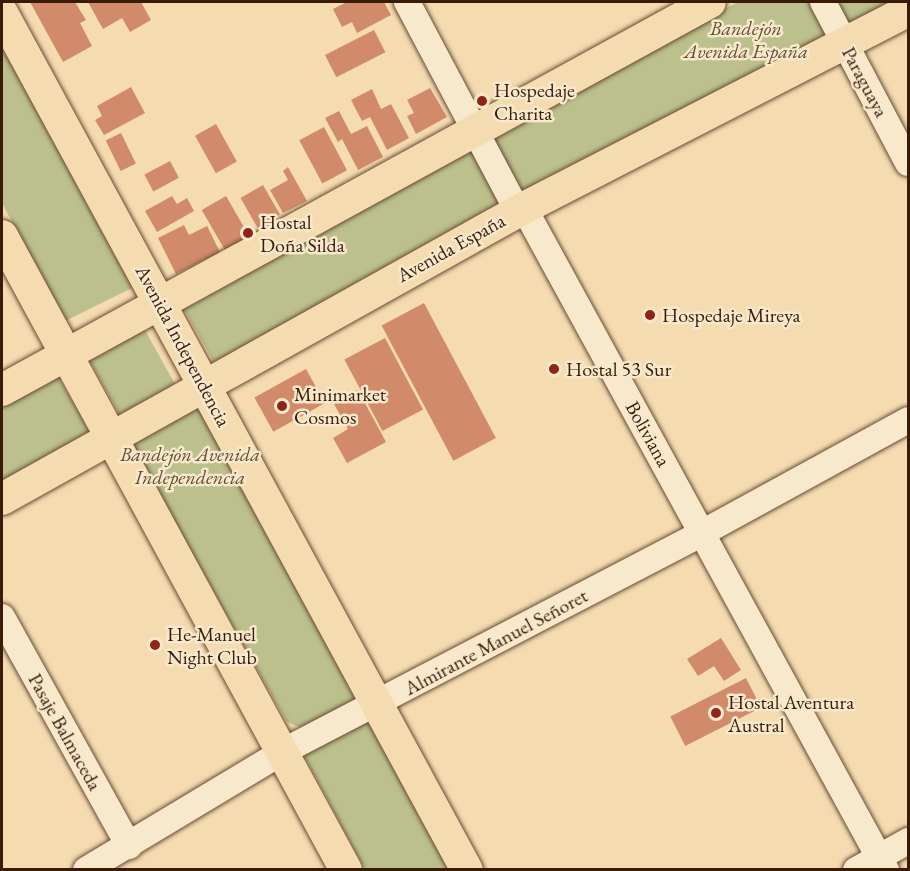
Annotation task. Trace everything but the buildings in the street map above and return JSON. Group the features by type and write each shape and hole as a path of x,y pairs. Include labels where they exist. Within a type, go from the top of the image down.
{"main road":[{"path":"2,390 710,2"},
{"name":"Avenida España","path":"2,499 524,208 845,46 909,11"},
{"name":"Avenida Independencia","path":"2,13 467,870"},
{"path":"2,236 346,870"}],"street":[{"name":"Boliviana","path":"407,2 512,200 524,208 883,863"},
{"name":"Paraguaya","path":"823,2 909,162"},
{"name":"Almirante Manuel Señoret","path":"86,870 282,752 702,533 909,420"},
{"name":"Pasaje Balmaceda","path":"2,617 129,846"},
{"path":"856,870 883,863 909,841"}],"green space":[{"name":"Bandejón Avenida España","path":"738,2 895,2 215,364 180,302 481,137"},
{"path":"2,41 138,285 65,321 2,203"},
{"path":"141,323 178,390 123,421 86,354"},
{"path":"54,371 95,438 2,490 2,400"},
{"name":"Bandejón Avenida Independencia","path":"203,402 362,690 354,703 302,728 287,722 132,446"},
{"path":"369,718 460,869 365,869 305,757 309,744"}],"place":[{"name":"Hospedaje Charita","path":"482,101"},
{"name":"Hostal Doña Silda","path":"248,233"},
{"name":"Hospedaje Mireya","path":"650,315"},
{"name":"Hostal 53 Sur","path":"554,369"},
{"name":"Minimarket Cosmos","path":"282,406"},
{"name":"He-Manuel Night Club","path":"155,645"},
{"name":"Hostal Aventura Austral","path":"716,713"}]}
